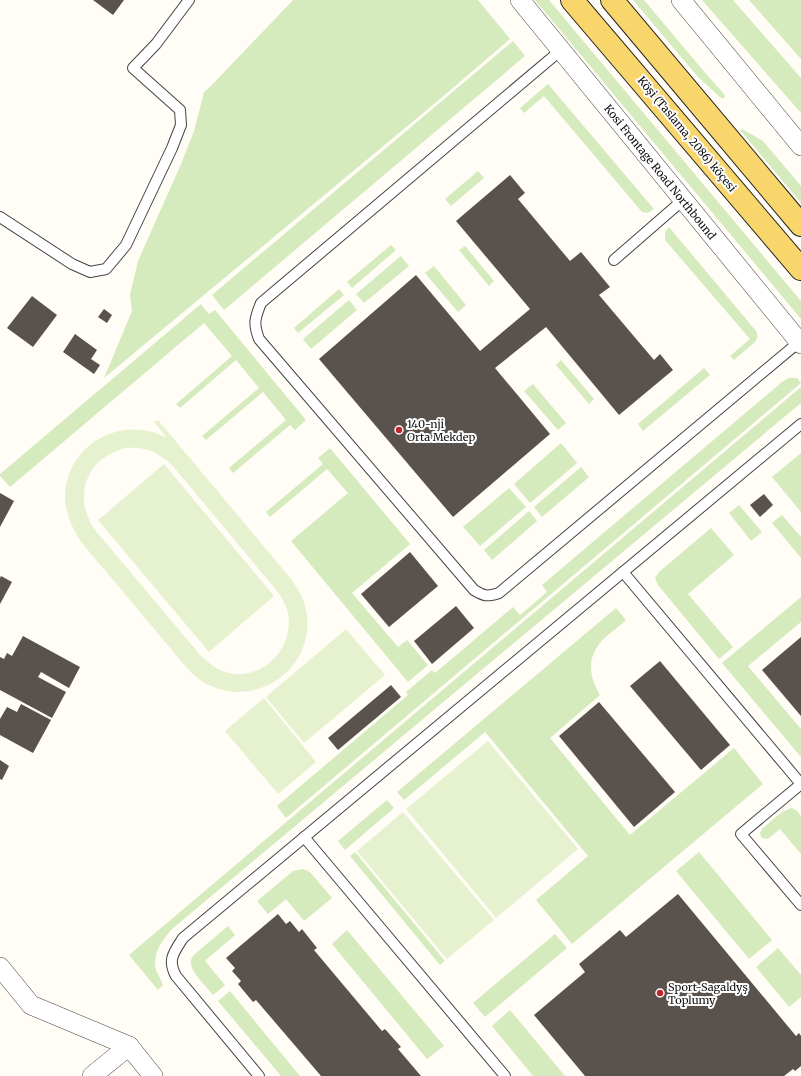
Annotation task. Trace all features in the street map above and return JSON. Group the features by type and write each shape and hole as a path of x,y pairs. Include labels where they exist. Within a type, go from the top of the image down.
{"main road":[{"name":"Köşi (Taslama, 2086) köçesi","path":"572,0 801,269"},
{"path":"612,0 801,225"}],"street":[{"name":"Kosi Frontage Road Northbound","path":"520,0 800,343"},
{"path":"681,0 801,146"},
{"path":"0,967 31,1005 129,1046 153,1076"},
{"path":"92,1076 129,1046"}],"lane":[{"path":"0,218 72,264 90,272 106,269 126,245 172,148 181,125 180,110 133,68 156,44 189,0"},
{"path":"561,50 261,303 256,316 255,329 259,339 474,590 480,594 489,596 499,593 800,343"},
{"path":"614,260 683,200"},
{"path":"259,1076 176,976 173,970 173,953 183,938 801,424"},
{"path":"623,572 801,784 742,834 801,905"},
{"path":"304,837 505,1076"}],"green space":[{"path":"293,0 478,0 510,39 104,378 132,311 130,295 138,261 194,131 204,92"},
{"path":"535,0 549,0 801,301 801,319"},
{"path":"633,0 644,0 724,94 724,98 721,98 698,77"},
{"path":"702,0 733,0 801,78 801,113"},
{"path":"749,0 801,0 801,59"},
{"path":"513,41 525,56 224,310 212,295"},
{"path":"548,84 654,209 648,213 642,212 544,96 524,113 520,108"},
{"path":"742,129 763,141 801,186 801,203 740,130"},
{"path":"478,171 484,178 451,206 445,199"},
{"path":"669,227 756,331 757,339 755,342 734,360 730,356 750,339 665,240 665,232"},
{"path":"391,245 396,250 352,288 347,282"},
{"path":"465,246 494,281 489,286 459,250"},
{"path":"401,256 409,266 364,303 356,294"},
{"path":"434,266 466,305 458,312 425,273"},
{"path":"339,289 344,295 298,333 294,328"},
{"path":"349,300 357,310 311,349 303,339"},
{"path":"201,304 209,314 215,310 306,420 295,430 290,425 233,473 229,468 286,420 263,392 206,440 202,436 259,388 236,360 180,408 176,404 232,356 204,323 10,487 0,476 0,474"},
{"path":"561,360 594,399 589,404 556,365"},
{"path":"704,368 710,375 643,431 638,424"},
{"path":"788,378 797,378 801,383 286,818 277,806 408,695 406,692 432,670 435,673 513,607 520,615 547,592 542,585"},
{"path":"533,384 566,423 558,430 524,391"},
{"path":"801,387 801,403 172,929 161,943 155,958 156,970 163,985 158,990 129,955"},
{"path":"158,420 291,579 300,592 305,606 307,626 304,645 296,662 283,675 268,685 250,691 231,691 211,686 198,678 187,668 81,542 70,522 65,499 67,480 74,464 85,450 98,439 114,432 132,430 149,431 167,438 154,422","holes":["125,448 139,448 151,451 161,456 172,465 277,591 287,610 289,617 288,629 281,649 270,663 262,668 245,674 225,672 212,665 201,656 95,530 90,522 84,503 87,479 91,471 102,459"]},
{"path":"561,443 577,463 530,503 514,484"},
{"path":"330,448 410,544 352,593 398,647 407,640 428,665 408,682 291,541 348,493 327,469 270,517 266,512 323,464 318,458"},
{"path":"801,453 801,512 772,477"},
{"path":"164,464 274,596 209,652 98,520"},
{"path":"581,467 589,477 542,517 534,507"},
{"path":"509,488 526,507 480,546 463,527"},
{"path":"739,505 762,532 751,541 729,513"},
{"path":"529,511 537,521 492,560 484,550"},
{"path":"782,515 801,537 801,558 772,523"},
{"path":"711,528 734,555 688,594 733,647 719,659 658,585 655,578 659,572"},
{"path":"801,597 801,622 748,666 801,729 800,756 722,663"},
{"path":"616,608 626,620 600,643 591,663 592,675 600,695 550,738 630,835 734,748 763,784 572,944 536,900 588,856 485,732 404,800 397,792"},
{"path":"346,629 385,675 304,743 266,697"},
{"path":"264,698 316,762 278,794 225,731"},
{"path":"488,741 578,849 496,918 406,809"},
{"path":"387,800 394,808 345,850 338,841"},
{"path":"792,808 801,816 801,854 780,829 769,838 765,839 761,837 760,833 762,829 776,817 784,811"},
{"path":"403,812 494,920 447,959 357,851"},
{"path":"355,852 445,961 440,965 350,856"},
{"path":"699,852 772,940 749,959 676,871"},
{"path":"303,869 310,872 332,898 304,921 286,899 268,914 257,901 293,871"},
{"path":"228,926 235,935 205,961 225,985 213,995 199,979 191,965 191,960 196,953"},
{"path":"347,930 444,1046 427,1059 332,944"},
{"path":"555,934 567,948 485,1017 473,1003"},
{"path":"778,948 801,975 801,997 789,1007 756,967"},
{"path":"230,991 300,1076 281,1076 218,1001"},
{"path":"510,1010 565,1076 533,1076 492,1026"}],"building":[{"path":"93,0 124,0 113,15"},
{"path":"510,175 525,193 518,199 570,261 581,252 610,287 599,295 654,360 660,354 673,370 619,415 546,327 495,368 550,434 453,517 319,359 416,275 480,351 530,309 456,221"},
{"path":"32,296 57,315 33,347 7,328"},
{"path":"104,309 112,315 107,323 98,317"},
{"path":"75,334 97,350 91,359 100,365 94,374 63,352"},
{"path":"0,493 14,501 0,527"},
{"path":"764,494 773,505 760,517 750,505"},
{"path":"410,552 438,586 389,627 361,594"},
{"path":"1,576 12,582 0,604 0,578"},
{"path":"456,606 474,628 432,664 414,641"},
{"path":"23,636 80,667 69,688 41,672 38,677 66,692 52,718 0,690 0,657 4,659 7,653 12,656"},
{"path":"801,637 801,716 762,670"},
{"path":"660,661 730,745 701,770 630,686"},
{"path":"391,685 401,697 338,750 328,738"},
{"path":"599,702 675,792 634,827 559,736"},
{"path":"21,704 51,720 33,753 0,735 0,719 7,707 17,712"},
{"path":"0,760 9,766 2,780 0,779"},
{"name":"Sport-Sagaldyş Toplumy","path":"678,894 796,1036 799,1033 801,1036 801,1066 795,1071 793,1069 784,1076 585,1076 534,1015 585,972 579,964 620,930 626,937"},
{"path":"278,914 286,924 290,921 299,932 302,929 317,948 314,950 382,1031 385,1029 401,1047 398,1049 421,1076 321,1076 256,1000 253,1002 238,984 241,981 232,971 235,968 226,958"}],"place":[{"name":"140-nji Orta Mekdep","path":"399,430"},
{"name":"Sport-Sagaldyş Toplumy","path":"660,993"}]}
